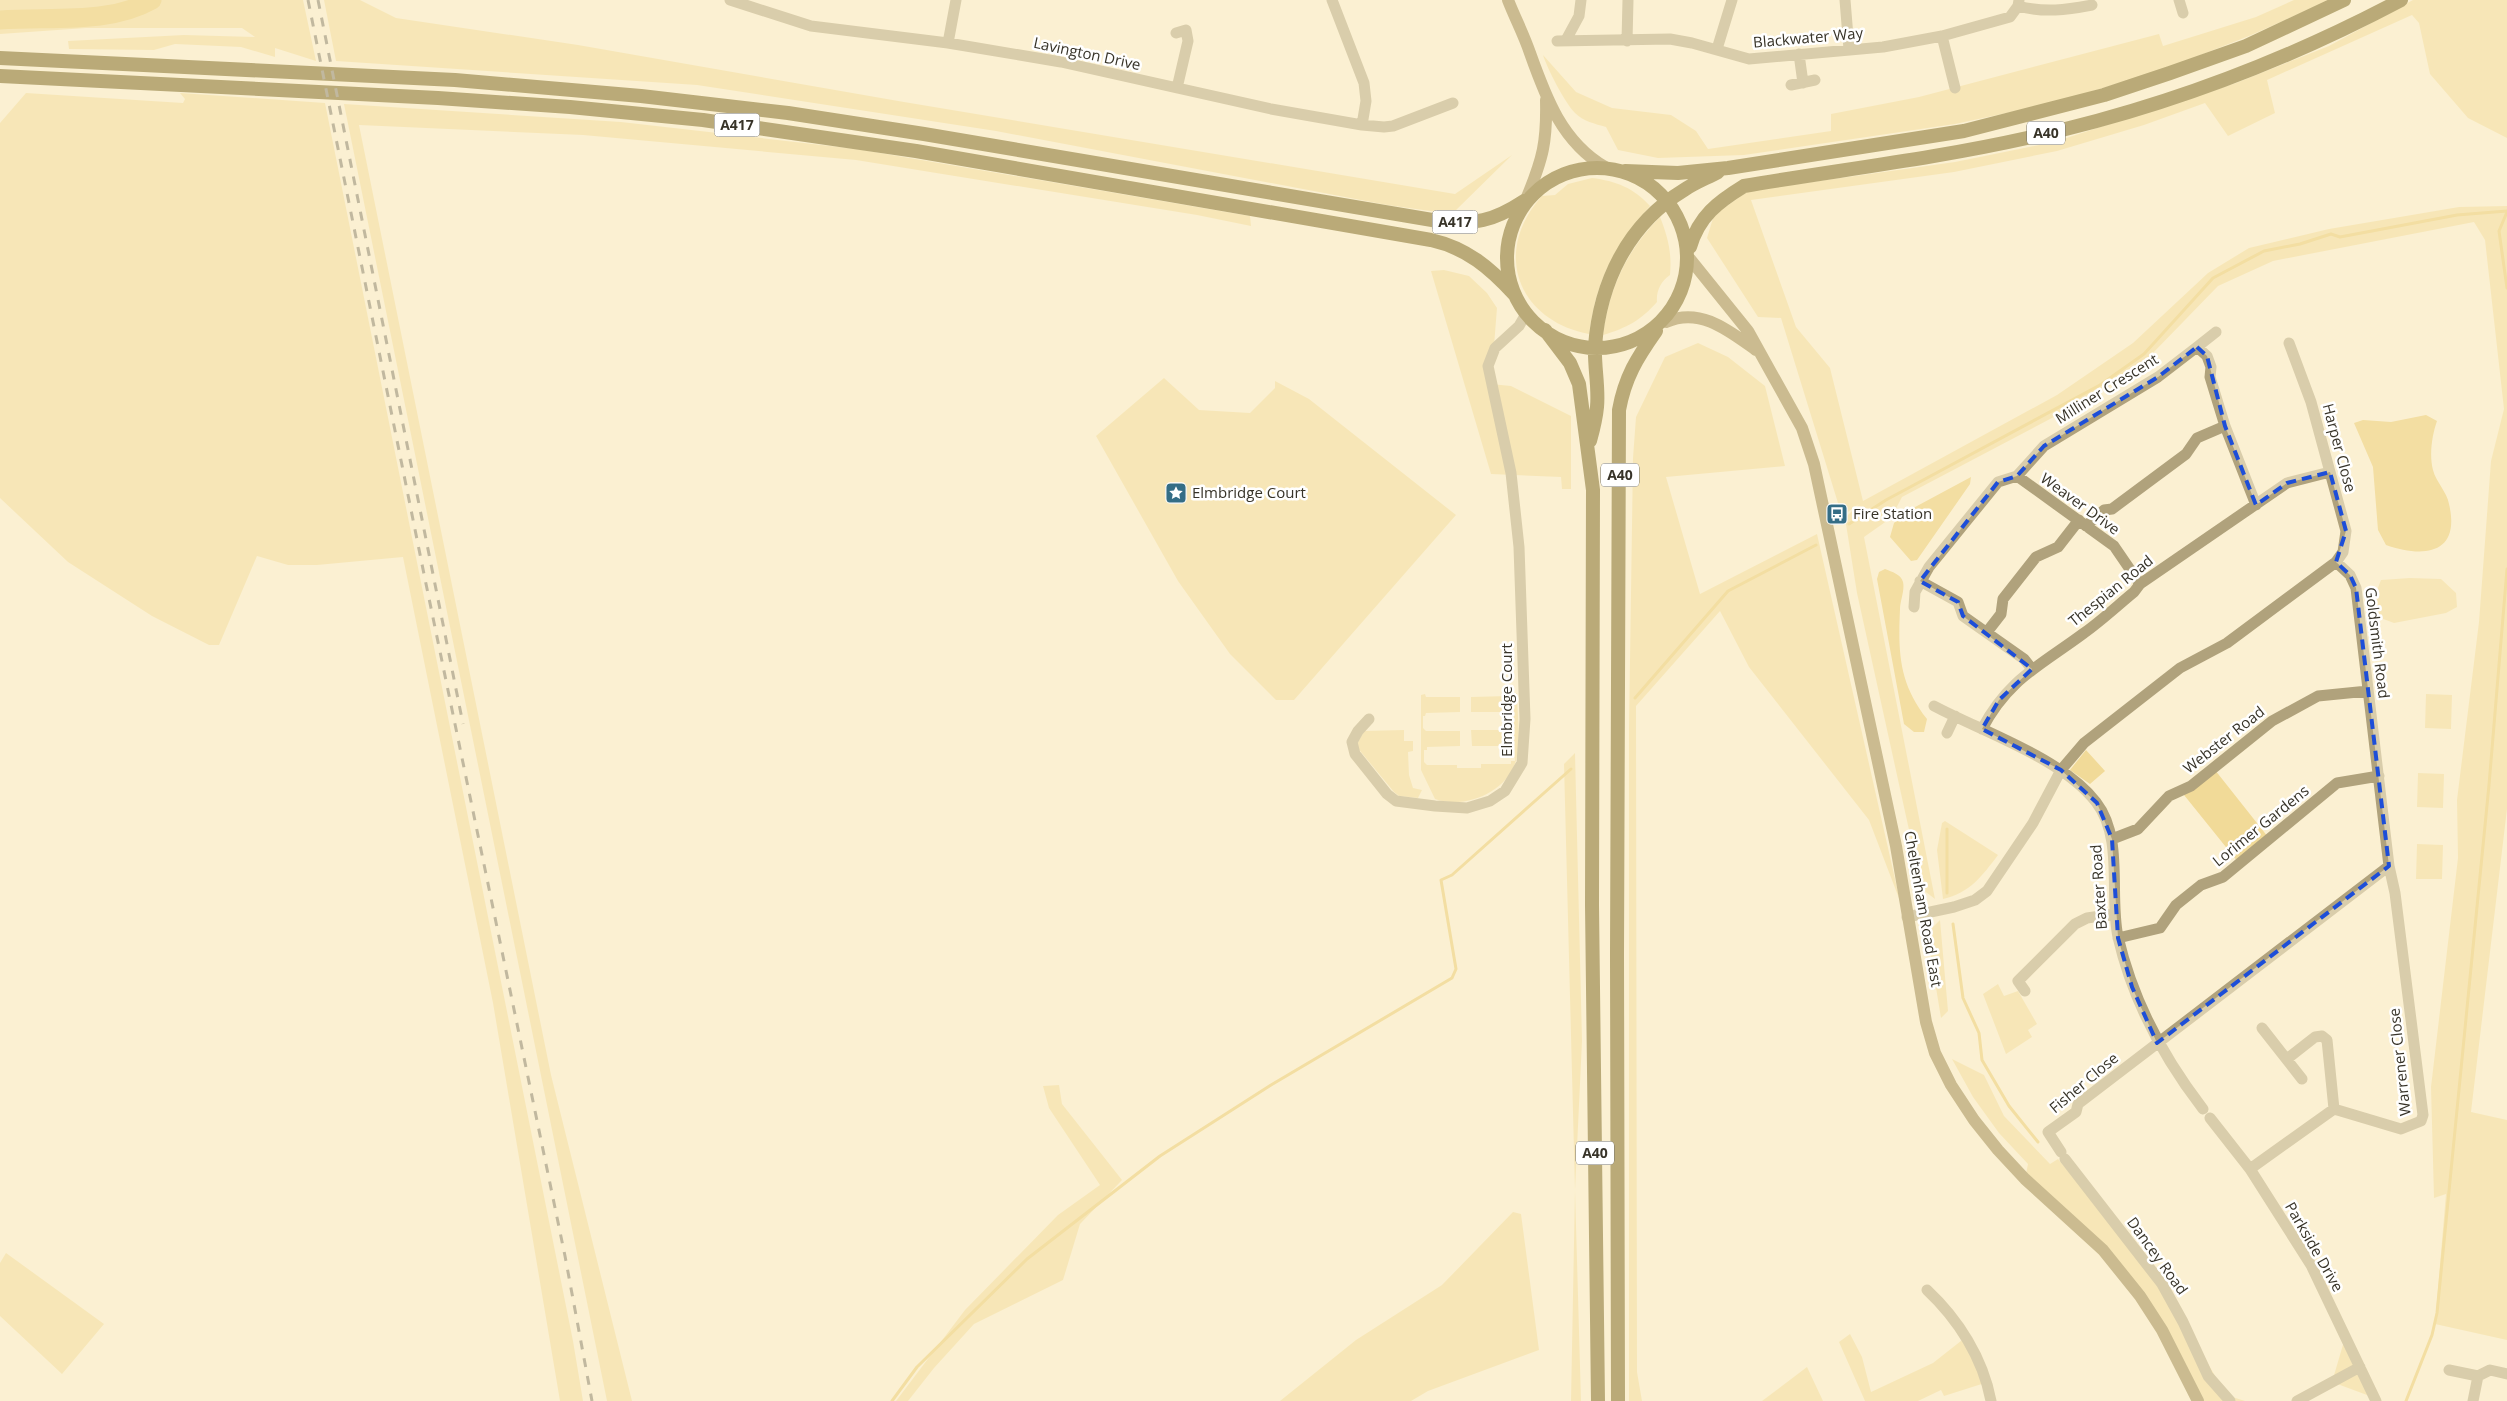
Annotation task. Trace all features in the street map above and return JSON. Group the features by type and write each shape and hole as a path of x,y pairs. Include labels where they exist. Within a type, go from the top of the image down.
{"highway":[{"name":"A40","path":"1598,1401 1592,905 1593,490 1579,384 1570,364 1545,330 1526,314 1514,294 1507,270 1507,246 1516,214 1526,199 1556,177 1582,169 1605,167 1625,171 1678,173 1728,168 1964,131 2104,95 2246,46 2344,0"},
{"name":"A40","path":"1618,1401 1616,956 1619,410 1623,387 1631,369 1676,308 1684,289 1694,232 1705,215 1716,203 1744,186 1858,170 1969,150 2029,138 2114,115 2260,66 2335,34 2401,0"},
{"name":"A417","path":"0,58 492,82 660,98 924,134 1438,221 1465,223 1485,221 1507,212 1526,199"},
{"name":"A417","path":"0,76 505,102 637,113 809,135 1444,243 1480,261 1514,294"},
{"name":"A40","path":"1588,452 1597,407 1595,347 1606,287 1620,254 1638,228 1666,203 1684,190 1728,168"},
{"name":"A40","path":"1625,171 1648,186 1666,203 1690,253"},
{"name":"A40","path":"1545,330 1578,345 1595,347 1618,346 1661,327"}],"main road":[{"path":"1508,0 1546,98 1574,143 1591,159 1605,167"},
{"path":"1526,199 1542,159 1547,125 1546,98"},
{"name":"Cheltenham Road East","path":"1690,253 1748,331 1802,428 1814,464 1896,846 1926,1022 1935,1053 1951,1084 1974,1120 1998,1150 2025,1179 2103,1250 2140,1296 2162,1330 2198,1401"},
{"name":"Cheltenham Road East","path":"1661,327 1678,317 1705,319 1724,327 1758,351"}],"street":[{"name":"Lavington Drive","path":"730,0 810,26 948,43 1061,62 1271,109 1362,124 1384,127 1393,126 1439,114 1453,103"},
{"path":"948,43 956,0"},
{"path":"1332,0 1364,83 1366,101 1362,124"},
{"name":"Blackwater Way","path":"1581,0 1579,16 1562,40 1627,41 1670,39 1717,49 1749,59 1883,47 1942,36 2010,17 2019,3"},
{"path":"1627,41 1628,0"},
{"path":"1717,49 1732,0"},
{"path":"1845,0 1849,49"},
{"path":"2180,0 2183,14"},
{"path":"2019,3 2038,11 2060,11 2076,4 2092,5"},
{"path":"1177,88 1188,41 1186,30"},
{"path":"1942,36 1943,72 1954,88"},
{"path":"1791,85 1809,81 1799,54"},
{"name":"Elmbridge Court","path":"1369,719 1358,731 1352,742 1355,754 1387,794 1396,801 1467,808 1490,801 1505,791 1522,764 1525,720 1518,547 1511,473 1488,366 1495,348 1519,326 1526,314"},
{"name":"Milliner Crescent","path":"1920,580 1998,482 2017,476 2044,446 2158,377 2216,332"},
{"name":"Harper Close","path":"2289,343 2311,402 2346,531 2343,552 2336,562"},
{"path":"2197,348 2207,356 2211,367 2210,377 2225,426 2256,504"},
{"path":"1987,632 2001,614 2003,599 2036,557 2058,547 2082,523 2104,510 2112,509 2186,454 2197,438 2225,426"},
{"name":"Thespian Road","path":"1982,729 1999,700 2032,669 2084,634 2134,592 2140,584 2287,483 2330,472"},
{"name":"Weaver Drive","path":"2017,476 2114,546 2140,584"},
{"path":"1907,917 1968,903 1986,891 2034,823 2062,770 2084,743 2180,668 2227,643 2283,604 2336,562"},
{"name":"Goldsmith Road","path":"2336,562 2350,575 2356,588 2389,866"},
{"path":"1914,607 1915,592 1920,580 1958,602 1963,616 2024,659 2032,669"},
{"name":"Webster Road","path":"2112,839 2138,829 2169,796 2191,786 2272,721 2318,696 2368,691"},
{"path":"1934,706 2062,770"},
{"path":"1947,733 1955,716"},
{"name":"Baxter Road","path":"2062,770 2097,803 2112,839 2114,914 2118,938 2132,987 2157,1043"},
{"name":"Lorimer Gardens","path":"2118,938 2160,928 2176,905 2201,885 2223,876 2337,783 2379,776"},
{"path":"2157,1043 2389,866"},
{"name":"Warrener Close","path":"2334,1109 2401,1129 2422,1121 2423,1115 2395,893 2389,866"},
{"path":"2025,991 2018,981 2075,924 2087,918 2114,914"},
{"path":"2262,1028 2302,1079"},
{"path":"2250,1168 2334,1109 2327,1040 2322,1036 2315,1037 2287,1058"},
{"name":"Parkside Drive","path":"2157,1043 2206,1113 2250,1168 2311,1265 2376,1401"},
{"name":"Fisher Close","path":"2063,1155 2048,1132 2076,1112 2078,1104 2157,1043"},
{"name":"Dancey Road","path":"2063,1155 2162,1284 2183,1322 2208,1376 2230,1401"},
{"path":"1927,1290 1948,1310 1966,1337 1988,1382 1991,1401"},
{"path":"2297,1401 2360,1367"},
{"path":"2449,1370 2478,1376 2490,1370 2507,1374"},
{"path":"2473,1401 2478,1376"}],"highlighted area":[{"path":"2197,347 2207,356 2225,426 2256,505 2287,483 2330,472 2346,531 2336,562 2350,575 2356,588 2389,866 2157,1043 2132,987 2118,938 2112,839 2097,803 2061,770 1982,729 1999,700 2032,669 1963,616 1958,602 1920,581 1998,482 2017,476 2044,446 2158,377"}],"shaded area":[{"path":"0,0 303,0 316,61 275,48 275,57 241,47 175,44 154,50 69,49 68,41 184,35 255,37 242,28 86,28 0,34"},
{"path":"324,0 360,0 396,18 578,45 904,102 1455,194 1512,155 1452,214 1387,205 996,131 697,85 336,61"},
{"path":"2294,0 2330,0 2249,36 2165,69 2054,103 1955,124 1744,155 1658,158 1618,150 1606,127 1582,118 1566,102 1543,55 1576,92 1612,108 1671,115 1696,131 1708,149 1831,131 1831,114 1919,97 2159,34 2163,46 2256,17"},
{"path":"2413,0 2507,0 2507,138 2468,118 2430,74 2419,23 2412,15 2267,80 2275,113 2228,136 2205,103 2144,125 2057,151 1954,172 1751,200 1796,327 1830,368 1863,501 2057,395 2133,343 2208,273 2249,248 2329,229 2459,207 2507,206 2507,809 2471,1112 2507,1120 2507,1340 2435,1324 2446,1194 2434,1198 2431,1087 2458,858 2457,800 2479,622 2491,461 2504,409 2485,240 2474,222 2273,261 2218,286 2150,356 2103,391 1902,497 1891,518 1864,537 1935,899 1922,889 1857,593 1845,518 1859,504 1842,516 1781,318 1758,317 1707,238 1714,215 1748,191 1955,162 2054,142 2236,83 2329,46"},
{"path":"26,93 183,103 185,99 180,93 325,103 573,1341 583,1401 560,1401 493,1003 403,557 317,565 288,565 257,556 219,645 209,645 152,616 68,562 0,498 0,123"},
{"path":"344,104 621,122 857,149 1250,216 1251,226 1197,215 856,160 583,135 359,125 551,1075 632,1401 607,1401"},
{"path":"1592,178 1624,186 1638,194 1650,206 1626,236 1609,265 1597,296 1589,334 1564,326 1544,314 1529,299 1520,280 1516,260 1518,239 1527,217 1542,196 1555,195 1568,184"},
{"path":"1660,217 1669,245 1670,275 1664,280 1658,290 1657,302 1633,323 1603,335 1610,301 1621,271 1638,243"},
{"path":"1444,270 1469,276 1487,293 1497,308 1491,384 1511,386 1571,416 1571,489 1562,489 1561,477 1491,474 1431,271"},
{"path":"1698,343 1728,357 1765,386 1785,466 1666,477 1700,594 1817,534 1900,901 1869,820 1749,667 1720,611 1636,706 1637,1372 1642,1401 1629,1401 1629,728 1633,458 1636,417 1665,357"},
{"path":"1164,378 1199,410 1250,413 1275,388 1275,381 1309,399 1456,515 1294,700 1276,700 1230,654 1178,581 1096,436"},
{"path":"2426,415 2437,421 2431,458 2434,474 2448,500 2451,521 2449,534 2444,543 2436,548 2425,551 2413,551 2386,545 2378,530 2373,467 2354,423 2363,420 2391,422"},
{"path":"1971,477 1970,484 1917,560 1911,561 1890,537 1894,523 1904,513"},
{"path":"1885,569 1898,575 1903,582 1900,609 1900,654 1902,667 1911,693 1927,719 1924,732 1914,732 1904,724 1877,579 1879,572"},
{"path":"2410,578 2441,579 2456,593 2457,607 2446,613 2394,623 2378,617 2372,603 2381,580"},
{"path":"1517,693 1519,733 1517,756 1513,768 1506,779 1497,788 1473,799 1447,802 1435,799 1421,770 1421,695 1425,694 1426,697 1460,697 1460,712 1426,713 1423,716 1423,728 1426,731 1460,731 1460,746 1427,747 1427,750 1424,750 1424,762 1427,765 1457,765 1457,768 1481,768 1481,764 1511,764 1511,761 1515,761 1514,749 1511,749 1511,746 1472,746 1471,730 1510,730 1510,727 1513,727 1513,715 1510,715 1509,712 1471,712 1471,697 1509,696 1510,694"},
{"path":"2426,694 2452,695 2451,729 2425,728"},
{"path":"1404,730 1404,741 1413,741 1413,751 1408,752 1409,775 1413,788 1422,790 1418,798 1399,796 1394,792 1356,746 1364,731"},
{"path":"2086,750 2105,771 2090,784 2070,770"},
{"path":"1575,753 1582,1041 1575,1190 1564,764"},
{"path":"2215,770 2268,837 2238,862 2184,795"},
{"path":"2418,773 2444,774 2443,808 2417,807"},
{"path":"1945,821 1998,855 1975,883 1961,893 1943,899 1937,850 1942,823"},
{"path":"2417,844 2443,845 2442,879 2416,879"},
{"path":"1940,920 1948,1011 1941,1018 1927,933"},
{"path":"1998,984 2004,996 2018,991 2037,1024 2028,1030 2032,1037 2006,1054 1983,994"},
{"path":"1952,1059 1984,1075 2004,1116 2050,1164 2058,1159 2162,1284 2226,1395 2245,1401 2198,1401 2140,1296 2025,1179 2028,1164 1999,1133 1973,1097"},
{"path":"1059,1085 1062,1104 1122,1180 1080,1224 1063,1280 974,1324 934,1368 908,1401 896,1401 965,1310 1058,1215 1100,1185 1049,1108 1043,1086"},
{"path":"1575,1190 1581,1401 1571,1401"},
{"path":"1513,1212 1521,1214 1539,1350 1428,1391 1411,1401 1280,1401 1356,1340 1442,1285"},
{"path":"6,1253 104,1324 62,1374 0,1316 0,1263"},
{"path":"1850,1334 1862,1357 1871,1392 1933,1363 1966,1337 1988,1382 1944,1396 1941,1390 1918,1401 1865,1401 1839,1342"},
{"path":"2345,1338 2375,1398 2332,1382"},
{"path":"1807,1367 1823,1401 1762,1401"}],"waterway":[{"path":"0,20 97,16 135,8 152,0"},
{"path":"1849,524 1886,500 2100,385 2144,354 2213,278 2264,251 2300,244 2331,234 2340,237 2457,215 2507,211"},
{"path":"2507,212 2499,231 2507,288"},
{"path":"1635,698 1728,591 1816,545"},
{"path":"2406,1401 2432,1335 2437,1313 2489,785 2507,569"},
{"path":"892,1401 917,1367 1027,1259 1160,1156 1271,1085 1452,978 1456,969 1441,880 1452,875 1571,769"},
{"path":"1947,829 1947,893"},
{"path":"1953,924 1963,998 1979,1033 1982,1060 2009,1106 2038,1142"}],"railway":[{"path":"308,0 565,1256 592,1401"},
{"path":"318,0 463,724"}],"place":[{"name":"Elmbridge Court","path":"1176,493"},
{"name":"Fire Station","path":"1837,514"}]}
